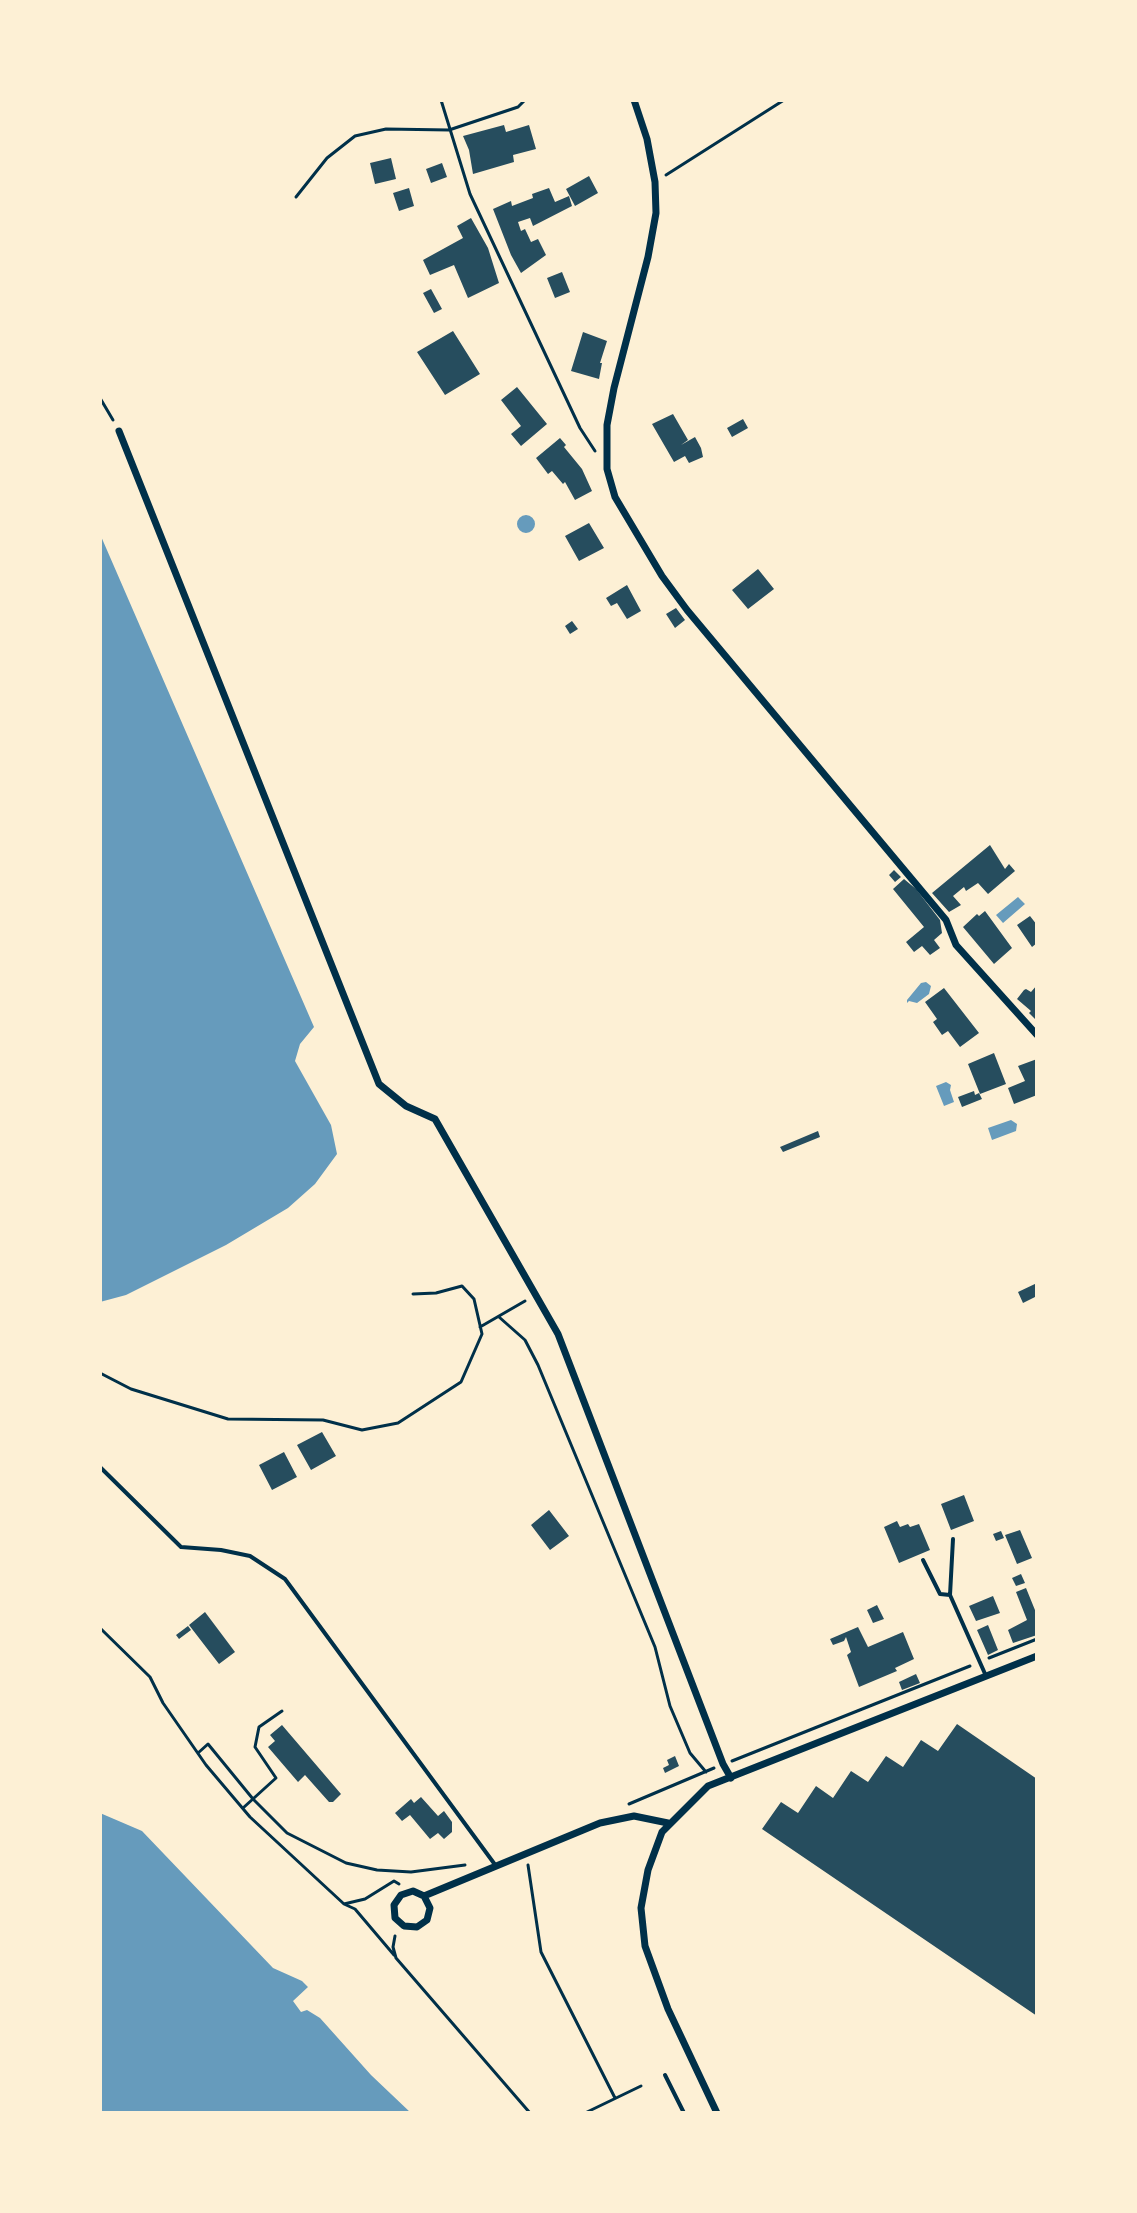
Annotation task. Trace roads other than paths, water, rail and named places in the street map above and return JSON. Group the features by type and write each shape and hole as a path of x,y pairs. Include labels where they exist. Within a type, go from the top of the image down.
{"street":[{"path":"634,100 647,139 655,182 656,213 607,425 607,469 615,497 662,576 687,610 946,920 956,945 1037,1035"},
{"path":"119,431 379,1084 406,1106 435,1119 558,1334 731,1778"},
{"path":"717,2113 668,2009 645,1946 641,1908 643,1896 648,1870 668,1823 708,1786 1037,1656"},
{"path":"424,1896 430,1908 427,1920 417,1927 404,1926 395,1918 394,1905 401,1895 413,1891 424,1896 600,1823 634,1816 668,1823"}],"lane":[{"path":"100,1467 181,1547 250,1556 285,1579 496,1866"},
{"path":"953,1539 950,1595 986,1676"},
{"path":"923,1560 940,1594 950,1595"},
{"path":"665,2075 684,2113"}],"water":[{"path":"522,515 530,515 535,524 533,531 522,533 517,528 517,520"},
{"path":"100,534 314,1027 300,1044 295,1061 331,1125 337,1154 315,1184 288,1208 226,1245 126,1295 100,1302"},
{"path":"1018,897 1025,904 1003,923 996,915"},
{"path":"921,983 931,986 929,994 917,1003 907,1003"},
{"path":"946,1082 951,1085 954,1102 944,1106 936,1086"},
{"path":"1011,1120 1017,1124 1016,1131 992,1140 988,1128"},
{"path":"100,1813 142,1831 273,1968 302,1981 308,1987 293,2001 301,2012 307,2010 320,2018 371,2075 411,2113 100,2113"}]}
